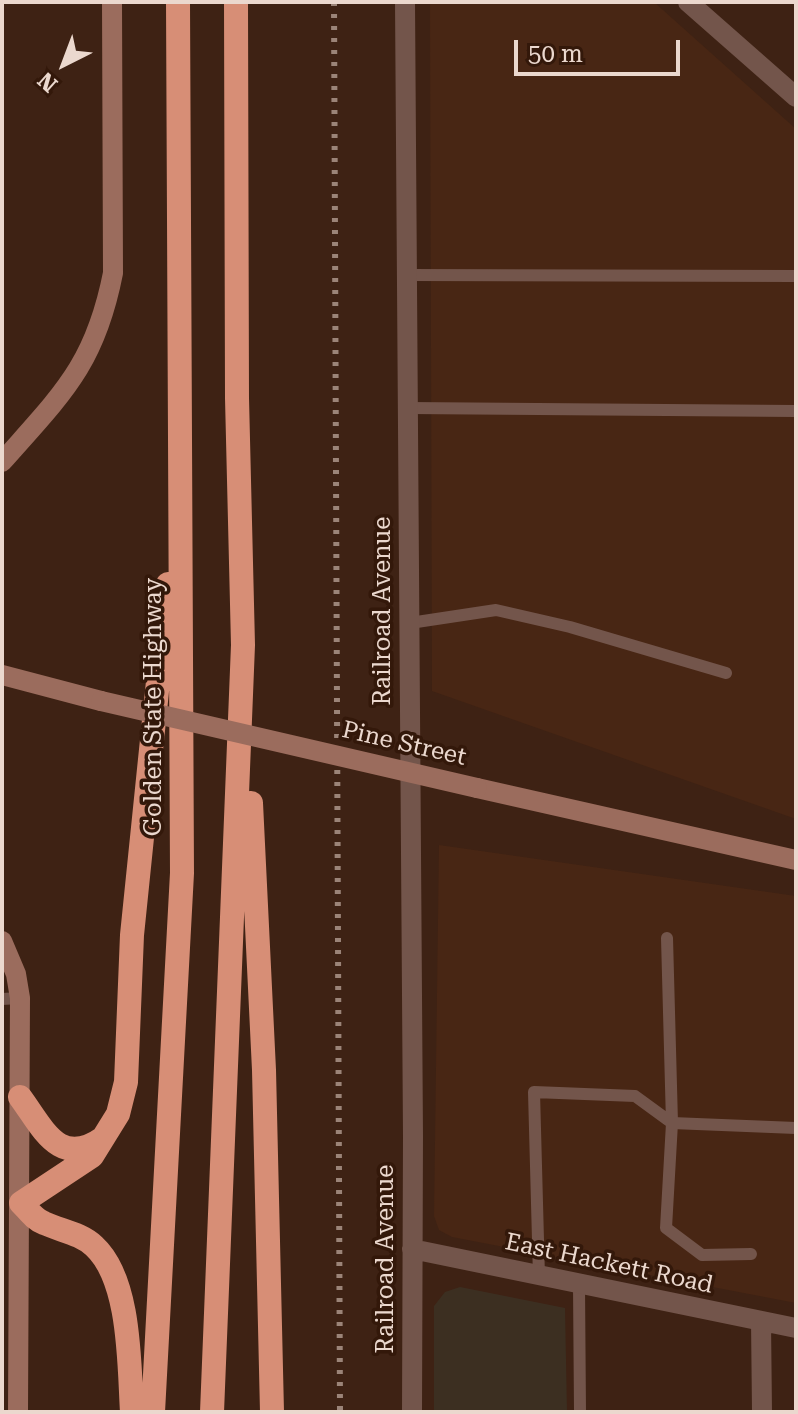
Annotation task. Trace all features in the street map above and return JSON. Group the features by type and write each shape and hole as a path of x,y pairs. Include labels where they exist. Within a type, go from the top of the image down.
{"highway":[{"name":"Golden State Highway","path":"153,1412 182,873 178,2"},
{"path":"236,2 237,398 243,645 264,1070 272,1412"},
{"path":"132,1412 123,1314 106,1260 94,1245 75,1234 41,1223 11,1203 79,1167 108,1135 118,1114 126,1082 132,935 181,458"},
{"path":"212,1412 243,645"},
{"path":"20,1097 47,1135 60,1147 78,1150 108,1135"}],"street":[{"path":"2,462 78,372 93,348 108,302 113,273 112,2"},
{"name":"Railroad Avenue","path":"405,2 412,1412"},
{"path":"688,2 796,97"},
{"name":"Pine Street","path":"2,675 101,701 796,860"},
{"path":"2,941 16,974 11,999 20,1097 11,1203 18,1412"},
{"name":"East Hackett Road","path":"412,1249 579,1286 796,1328"},
{"path":"761,1321 762,1412"}],"lane":[{"path":"407,275 796,276"},
{"path":"408,408 796,411"},
{"path":"410,623 496,610 570,627 726,673"},
{"path":"667,938 672,1123 666,1228 702,1255 751,1254"},
{"path":"539,1277 534,1092 635,1096 672,1123 796,1128"},
{"path":"579,1286 580,1412"}],"shaded area":[{"path":"430,2 654,2 796,129 796,819 432,691"},
{"path":"439,845 796,896 796,1303 452,1237 439,1230 434,1216"},
{"path":"460,1287 565,1308 567,1412 434,1412 434,1306 445,1292"}],"railway":[{"path":"334,2 340,1412"}]}
